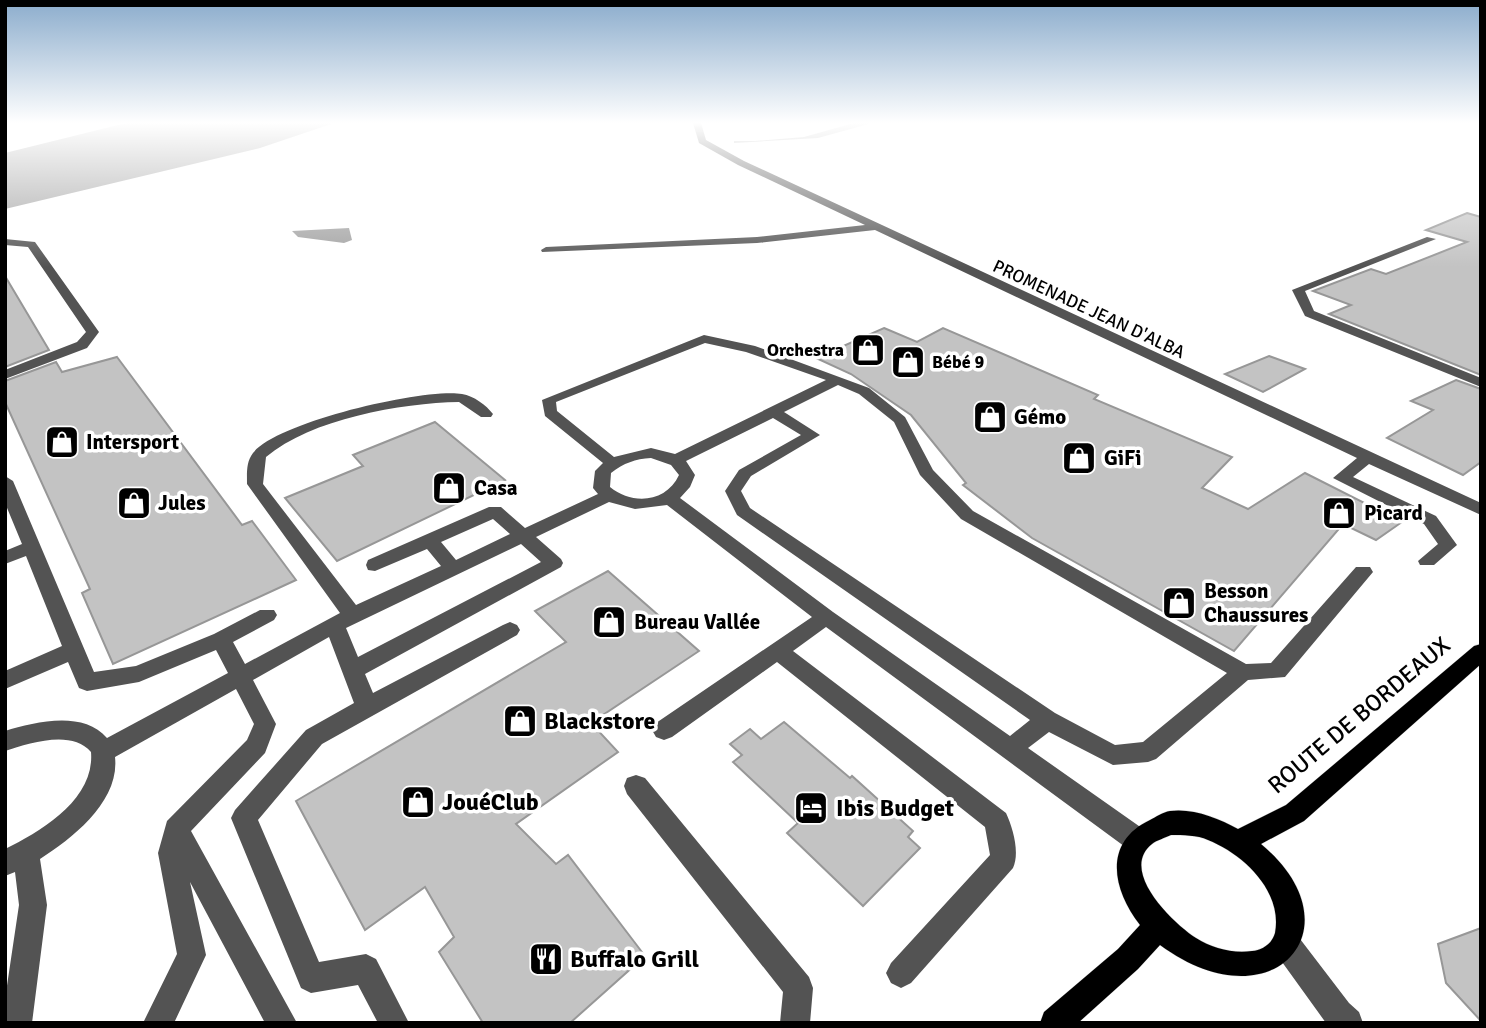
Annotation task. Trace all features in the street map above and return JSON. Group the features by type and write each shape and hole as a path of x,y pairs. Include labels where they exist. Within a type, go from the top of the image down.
{"main road":[{"name":"ROUTE DE BORDEAUX","path":"1238,842 1295,813 1481,652"},
{"path":"1169,823 1191,823 1214,830 1238,842 1259,859 1282,891 1292,925 1287,945 1274,959 1264,963 1231,967 1204,960 1179,946 1157,927 1140,904 1130,880 1130,858 1137,840 1150,828 1169,823"},
{"path":"1055,1023 1128,959 1157,927"}],"street":[{"name":"PROMENADE JEAN D'ALBA","path":"759,171 1481,510"},
{"path":"546,250 757,240 875,227"},
{"path":"1431,239 1380,260 1356,265 1298,290 1309,313 1481,383"},
{"path":"5,242 32,244 93,332 82,345 5,375"},
{"path":"612,463 550,413 550,400 704,339 750,349 864,391 900,420 926,472 967,514 1243,672 1277,671 1363,572"},
{"path":"676,460 838,380"},
{"path":"367,707 351,671 344,620 255,484 254,464 261,451 276,441 307,428 432,399 462,398 486,414"},
{"path":"773,412 812,435 745,474 733,491 743,511 1047,720 1113,755 1148,752 1243,672"},
{"path":"651,453 676,460 687,475 679,492 668,498 630,504 608,496 601,488 600,480 612,463 637,454 651,453"},
{"path":"1367,457 1342,478 1430,520 1448,545 1427,561"},
{"path":"5,481 87,682 139,674 221,639 267,615"},
{"path":"103,752 344,620 521,534 608,496"},
{"path":"668,498 826,617 1137,840"},
{"path":"351,671 554,563 495,511 375,565"},
{"path":"430,541 453,569"},
{"path":"5,558 32,547"},
{"path":"664,730 826,617"},
{"path":"394,1023 366,969 311,978 244,818 314,737 510,630"},
{"path":"158,1023 192,955 171,853 176,829 257,746 265,724 221,639"},
{"path":"5,681 74,650"},
{"path":"777,650 997,821 1004,859 901,973"},
{"path":"1011,748 1047,720"},
{"path":"5,741 51,729 75,730 93,737 103,752 104,769 95,790 79,812 55,834 16,858 33,905 17,1023"},
{"path":"636,786 799,988 795,1023"},
{"path":"176,829 270,995 282,1023"},
{"path":"1287,945 1338,1014 1348,1023"}],"shaded area":[{"path":"5,171 164,171 5,209"},
{"path":"349,228 352,240 344,243 298,237 292,231"}],"building":[{"path":"1467,213 1481,217 1481,375 1329,314 1351,305 1313,291 1371,269 1386,274 1467,242 1426,230"},
{"path":"5,276 49,350 5,367"},
{"path":"884,328 917,342 943,328 1098,395 1094,399 1232,457 1202,488 1248,509 1305,473 1402,522 1376,540 1343,524 1234,651 1032,538 963,485 966,483 911,415 851,374 816,358"},
{"path":"1269,356 1305,369 1263,392 1225,374"},
{"path":"117,357 242,525 252,521 296,580 113,664 82,593 90,589 5,402 5,381 56,362 62,372"},
{"path":"1456,380 1481,389 1481,462 1463,475 1387,438 1433,410 1411,401"},
{"path":"435,422 505,480 337,561 285,498 363,466 353,455"},
{"path":"608,571 699,651 591,723 618,752 516,824 556,864 568,855 645,956 570,1023 483,1023 439,952 454,937 425,887 365,930 296,801 566,642 535,611"},
{"path":"784,722 850,778 852,776 913,831 908,837 920,848 863,906 787,833 798,823 733,762 742,755 730,744 750,729 761,739"},
{"path":"1481,928 1481,1021 1446,983 1438,944"}],"place":[{"name":"Orchestra","path":"868,350"},
{"name":"Bébé 9","path":"908,362"},
{"name":"Gémo","path":"990,417"},
{"name":"Intersport","path":"62,442"},
{"name":"GiFi","path":"1079,458"},
{"name":"Casa","path":"449,488"},
{"name":"Jules","path":"134,503"},
{"name":"Picard","path":"1339,513"},
{"name":"Besson Chaussures","path":"1179,603"},
{"name":"Bureau Vallée","path":"609,622"},
{"name":"Blackstore","path":"520,721"},
{"name":"JouéClub","path":"418,802"},
{"name":"Ibis Budget","path":"811,808"},
{"name":"Buffalo Grill","path":"546,959"}]}
